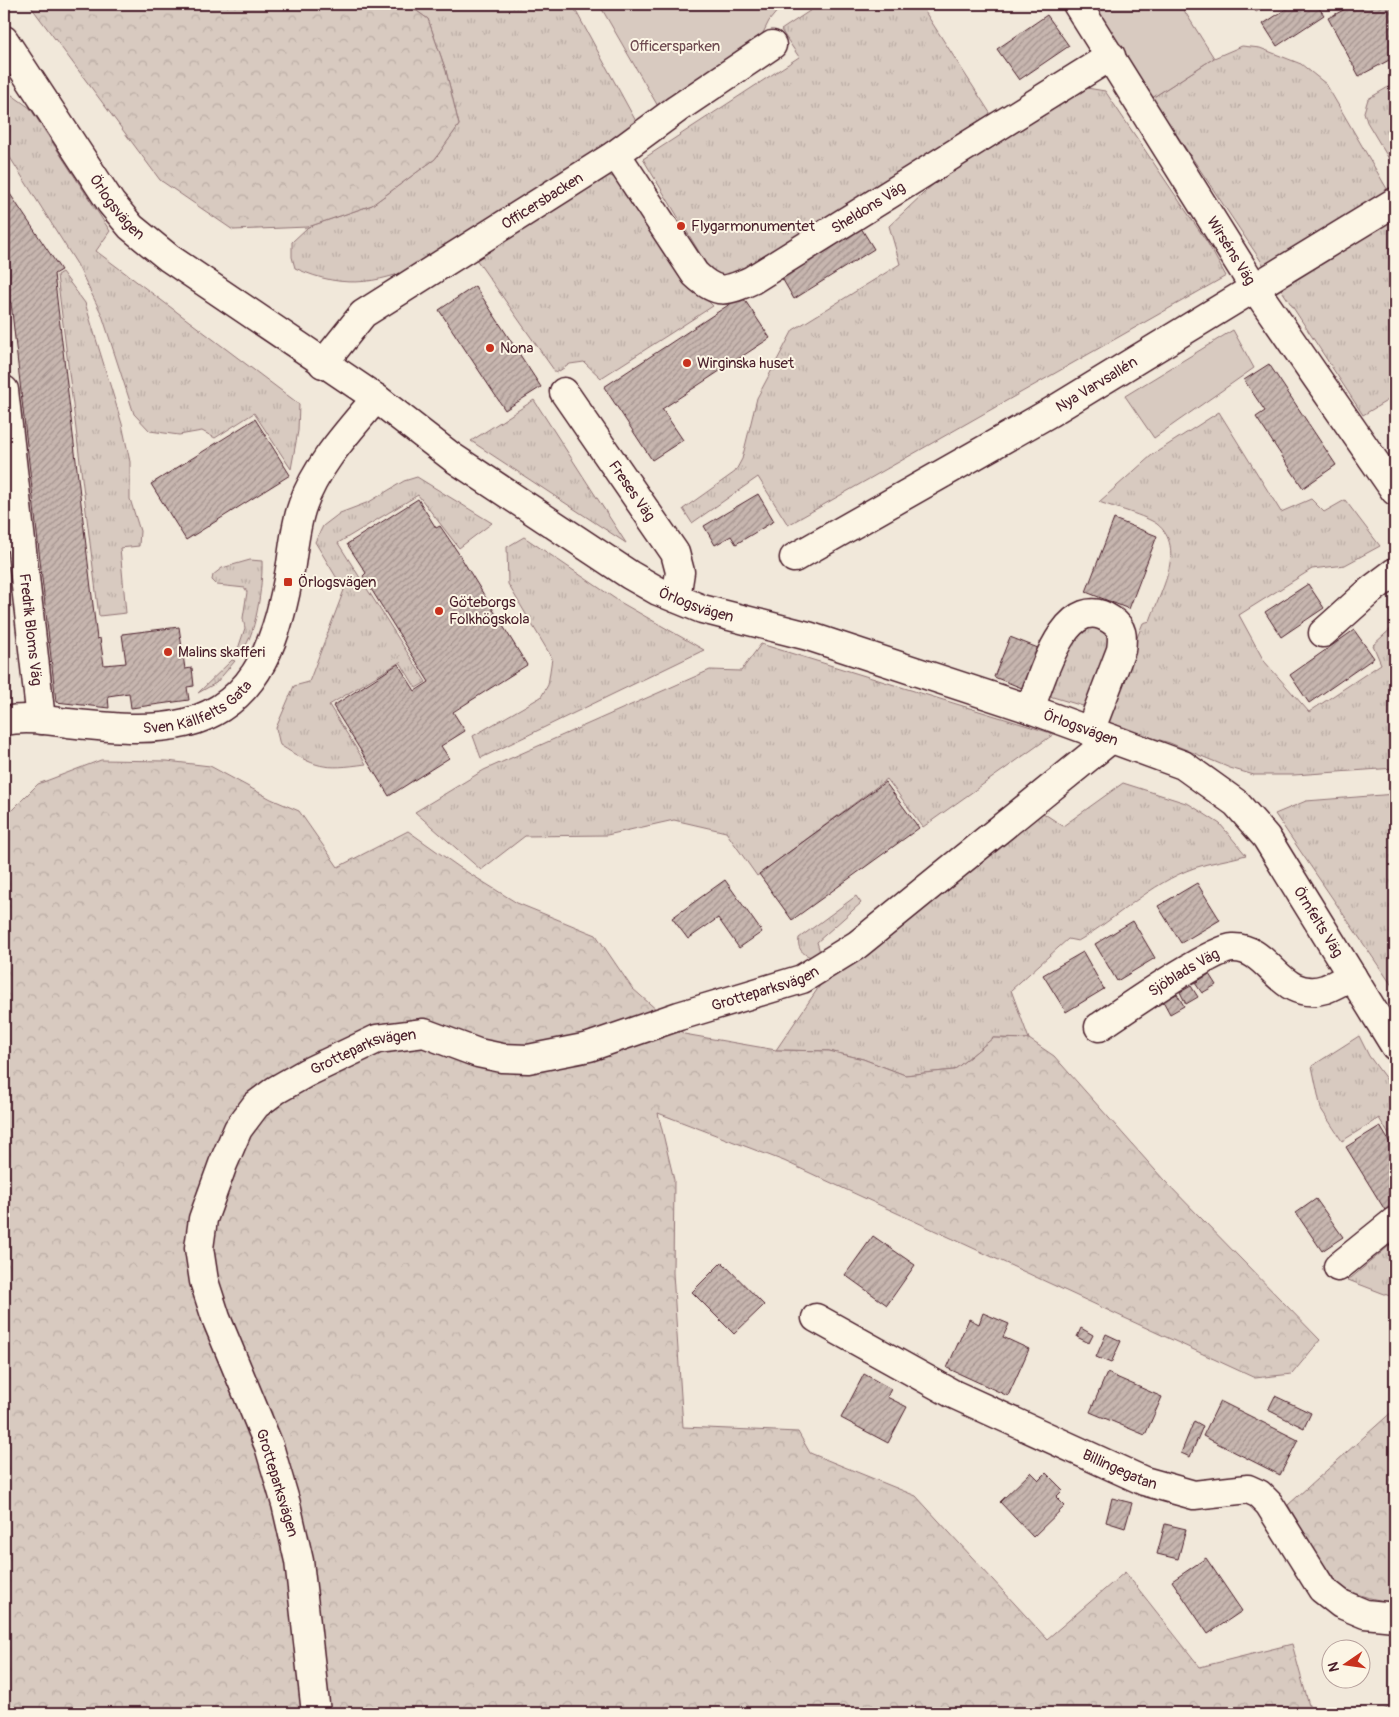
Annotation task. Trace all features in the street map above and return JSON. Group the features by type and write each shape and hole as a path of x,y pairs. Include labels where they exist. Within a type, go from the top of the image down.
{"street":[{"name":"Wirséns Väg","path":"1077,4 1254,287 1395,491"},
{"name":"Örlogsvägen","path":"4,40 110,203 131,227 169,258 323,364 376,398 452,457 630,575 702,609 808,636 1030,709 1184,765 1236,804"},
{"name":"Officersbacken","path":"323,364 363,314 616,154 677,109 772,45"},
{"name":"Sheldons Väg","path":"616,154 695,274 706,285 719,291 735,288 752,280 1111,56"},
{"name":"Nya Varvsallén","path":"794,558 1051,412 1395,202"},
{"name":"Fredrik Bloms Väg","path":"4,390 41,720"},
{"name":"Freses Väg","path":"564,392 674,552 680,572 676,598"},
{"name":"Sven Källfelts Gata","path":"4,721 14,719 124,727 162,726 205,717 231,702 247,686 262,664 269,648 288,582 303,504 325,463 376,398"},
{"path":"1324,633 1370,590 1395,572"},
{"path":"1030,709 1059,637 1070,623 1087,615 1108,618 1121,629 1123,638 1100,735"},
{"name":"Grotteparksvägen","path":"316,1713 299,1561 286,1504 269,1446 216,1318 204,1281 199,1248 203,1219 223,1164 238,1129 256,1105 276,1090 306,1073 377,1039 424,1033 478,1053 502,1058 528,1059 589,1047 678,1016 802,979 857,945 1074,770 1100,735"},
{"name":"Örnfelts Väg","path":"1236,804 1266,837 1395,1046"},
{"name":"Sjöblads Väg","path":"1099,1027 1201,961 1226,949 1235,948 1253,953 1263,960 1277,977 1295,988 1310,991 1324,989 1352,976"},
{"path":"1338,1267 1395,1221"},
{"name":"Billingegatan","path":"816,1318 953,1394 1144,1481 1194,1495 1211,1494 1237,1488 1248,1489 1258,1494 1269,1504 1322,1589 1341,1604 1365,1614 1395,1617"}],"green space":[{"path":"29,4 407,4 428,19 446,71 459,125 435,159 372,205 308,227 233,230 160,180"},
{"path":"407,4 572,4 638,125 432,261 381,279 348,282 331,280 295,268 292,257 292,242 308,227 372,205 435,159 459,125 446,71 428,19"},
{"name":"Officersparken","path":"599,4 783,4 769,21 756,47 659,108"},
{"path":"820,4 920,4 992,116 744,273 726,276 713,275 643,159 799,57 781,30"},
{"path":"1093,4 1180,4 1214,58 1152,98"},
{"path":"1249,4 1272,4 1256,12"},
{"path":"1242,46 1260,48 1301,64 1326,84 1390,194 1265,267 1152,98 1214,58"},
{"path":"1395,83 1395,169 1367,122 1364,112 1368,99"},
{"path":"1081,87 1105,91 1207,242 1226,276 788,525 758,477 692,523 683,509 735,472 742,459 757,398 793,330 900,264 889,226 941,177"},
{"path":"5,90 30,108 110,231 96,251 299,404 298,431 291,469 254,413 215,438 202,431 179,435 150,431 134,414 102,315 77,264 4,148"},
{"path":"605,174 626,182 688,280 713,306 601,378 584,362 570,364 556,373 476,259"},
{"path":"1395,219 1395,396 1363,415 1279,286"},
{"path":"62,272 85,303 122,424 130,462 130,499 140,531 139,546 120,548 126,613 99,616 57,275"},
{"path":"1233,330 1254,368 1154,438 1125,396"},
{"path":"534,400 626,543 471,441"},
{"path":"1219,412 1281,512 1311,499 1324,512 1345,500 1380,546 1345,565 1312,569 1239,615 1264,661 1309,712 1381,664 1373,645 1395,625 1395,768 1294,775 1254,775 1230,768 1170,743 1102,723 1143,623 1150,621 1165,584 1171,558 1170,545 1166,534 1157,524 1138,515 1099,502 1152,455"},
{"path":"417,477 492,523 459,548 418,495 338,543 426,682 416,688 400,662 329,705 366,764 329,767 312,763 280,745 276,728 294,686 309,682 344,590 315,542 323,526 340,513 369,502 404,481"},
{"path":"524,537 620,602 704,650 481,758 473,736 541,697 548,685 552,658 508,584 507,547"},
{"path":"250,560 262,561 260,596 250,637 245,647 239,653 237,652 245,628 243,618 247,592 245,588 217,585 212,580 213,575 222,568"},
{"path":"1085,622 1106,633 1108,651 1102,670 1083,706 1046,695 1069,635"},
{"path":"761,644 1054,734 923,827 887,779 757,876 726,832 674,820 607,835 525,836 481,870 415,812 484,770 710,670 741,671"},
{"path":"232,660 235,661 216,683 198,693"},
{"path":"101,760 167,761 210,766 271,799 299,811 338,867 408,831 459,867 517,903 596,935 632,988 684,1034 776,1050 829,1051 863,1059 905,1075 954,1070 993,1038 1029,1039 1054,1056 1163,1179 1320,1340 1292,1374 1255,1378 784,1161 658,1113 674,1180 673,1273 683,1427 798,1432 810,1453 916,1496 1047,1639 1125,1572 1200,1667 1292,1644 1311,1713 4,1713 4,818 38,784"},
{"path":"1123,783 1189,804 1220,824 1246,855 1200,866 1178,875 1148,892 1078,941 1068,939 1011,990 1029,1039 993,1038 954,1070 905,1075 863,1059 829,1051 776,1050 823,981 1040,811 1063,826"},
{"path":"1395,794 1395,990 1275,814 1306,801"},
{"path":"856,896 861,903 817,942 820,952 811,957 805,954 800,948 799,938"},
{"path":"1359,1036 1369,1056 1395,1091 1395,1145 1379,1118 1342,1141 1321,1109 1312,1066"},
{"path":"1395,1241 1395,1298 1343,1278 1351,1278"},
{"path":"1395,1409 1395,1602 1369,1598 1343,1588 1323,1563 1288,1505"}],"building":[{"path":"1294,4 1316,4 1324,15 1277,46 1263,24"},
{"path":"1355,4 1395,4 1395,57 1359,76 1328,18"},
{"path":"1047,15 1069,46 1019,80 997,49"},
{"path":"4,185 61,270 54,274 97,639 100,638 104,665 126,663 122,634 179,627 185,669 192,668 194,686 187,687 189,700 131,708 129,693 108,696 109,708 56,702 11,303 4,294"},
{"path":"858,223 874,249 794,299 779,273"},
{"name":"Nona","path":"475,286 541,387 505,410 439,310"},
{"name":"Wirginska huset","path":"742,296 770,338 662,409 683,440 652,460 604,387"},
{"path":"1269,364 1336,465 1303,488 1256,417 1265,411 1244,380"},
{"path":"255,419 290,475 186,540 151,484"},
{"path":"758,494 774,521 736,544 731,536 715,545 704,526"},
{"path":"418,499 436,528 440,526 457,551 527,665 453,712 465,731 441,746 449,758 389,796 333,706 398,664 415,691 429,682 363,576 366,573 347,544"},
{"path":"1114,519 1157,536 1129,609 1086,592"},
{"path":"1308,584 1324,608 1281,637 1265,612"},
{"path":"1354,630 1374,658 1309,703 1290,675"},
{"path":"1010,637 1038,648 1022,688 994,677"},
{"path":"885,782 919,828 792,920 759,874"},
{"path":"725,880 762,932 739,948 718,918 688,939 672,918"},
{"path":"1197,883 1220,920 1181,943 1158,906"},
{"path":"1133,921 1155,958 1117,981 1095,944"},
{"path":"1083,952 1104,989 1066,1012 1043,975"},
{"path":"1209,974 1216,985 1202,993 1195,983"},
{"path":"1191,986 1198,997 1186,1004 1180,992"},
{"path":"1177,994 1184,1006 1170,1014 1163,1001"},
{"path":"1380,1126 1395,1151 1395,1210 1388,1215 1346,1147"},
{"path":"1316,1199 1343,1237 1322,1251 1296,1213"},
{"path":"873,1236 915,1265 887,1305 845,1275"},
{"path":"722,1262 764,1305 734,1334 692,1292"},
{"path":"983,1313 1009,1324 1003,1337 1029,1349 1008,1396 947,1368 969,1319 979,1324"},
{"path":"1081,1328 1093,1335 1089,1343 1077,1337"},
{"path":"1106,1334 1121,1341 1111,1363 1096,1357"},
{"path":"1107,1373 1162,1397 1145,1435 1090,1412"},
{"path":"864,1374 891,1389 887,1397 907,1407 888,1443 841,1418"},
{"path":"1275,1396 1311,1413 1304,1428 1268,1410"},
{"path":"1220,1401 1298,1440 1280,1475 1203,1436"},
{"path":"1194,1421 1203,1426 1190,1457 1181,1453"},
{"path":"1031,1472 1039,1480 1046,1473 1063,1490 1056,1497 1065,1506 1033,1537 1000,1502"},
{"path":"1112,1498 1132,1503 1125,1528 1106,1522"},
{"path":"1165,1524 1186,1529 1178,1559 1157,1554"},
{"path":"1206,1558 1242,1611 1208,1634 1172,1581"},
{"path":"1387,1709 1389,1713 1377,1713"}],"place":[{"name":"Flygarmonumentet","path":"681,226"},
{"name":"Nona","path":"490,348"},
{"name":"Wirginska huset","path":"687,363"},
{"name":"Örlogsvägen","path":"288,582"},
{"name":"Göteborgs Folkhögskola","path":"439,611"},
{"name":"Malins skafferi","path":"168,652"}]}
